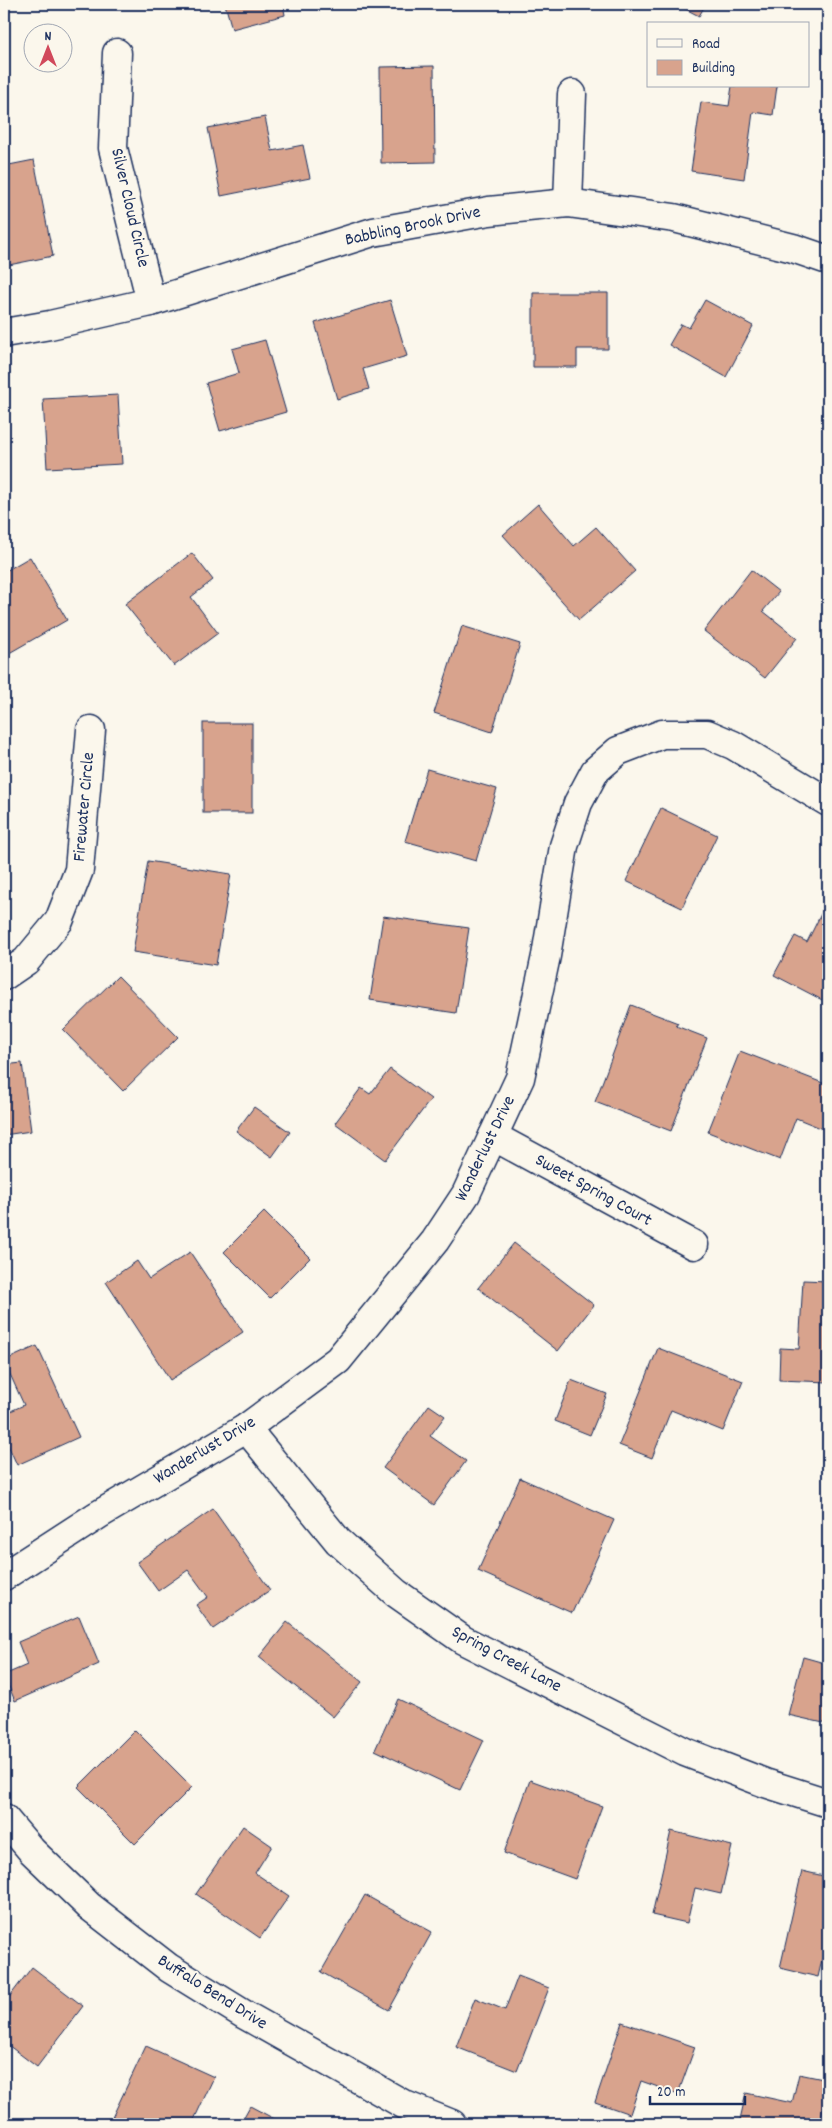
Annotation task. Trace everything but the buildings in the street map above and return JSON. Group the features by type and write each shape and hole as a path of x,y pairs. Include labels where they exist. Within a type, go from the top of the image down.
{"street":[{"name":"Silver Cloud Circle","path":"117,53 113,148 151,302"},
{"path":"568,203 572,94"},
{"name":"Babbling Brook Drive","path":"4,333 50,325 151,302 373,232 489,211 568,203 674,218 793,248 828,260"},
{"name":"Firewater Circle","path":"4,976 26,962 59,921 80,870 91,730"},
{"name":"Wanderlust Drive","path":"4,1576 98,1515 246,1428 338,1360 435,1241 466,1194 520,1078 546,956 564,846 578,803 595,771 618,751 662,734 707,734 733,745 828,802"},
{"name":"Sweet Spring Court","path":"493,1136 694,1246"},
{"name":"Spring Creek Lane","path":"246,1428 338,1541 396,1593 463,1640 685,1752 765,1783 828,1803"},
{"name":"Buffalo Bend Drive","path":"4,1818 32,1851 89,1906 169,1968 245,2015 405,2105 452,2124"}]}
